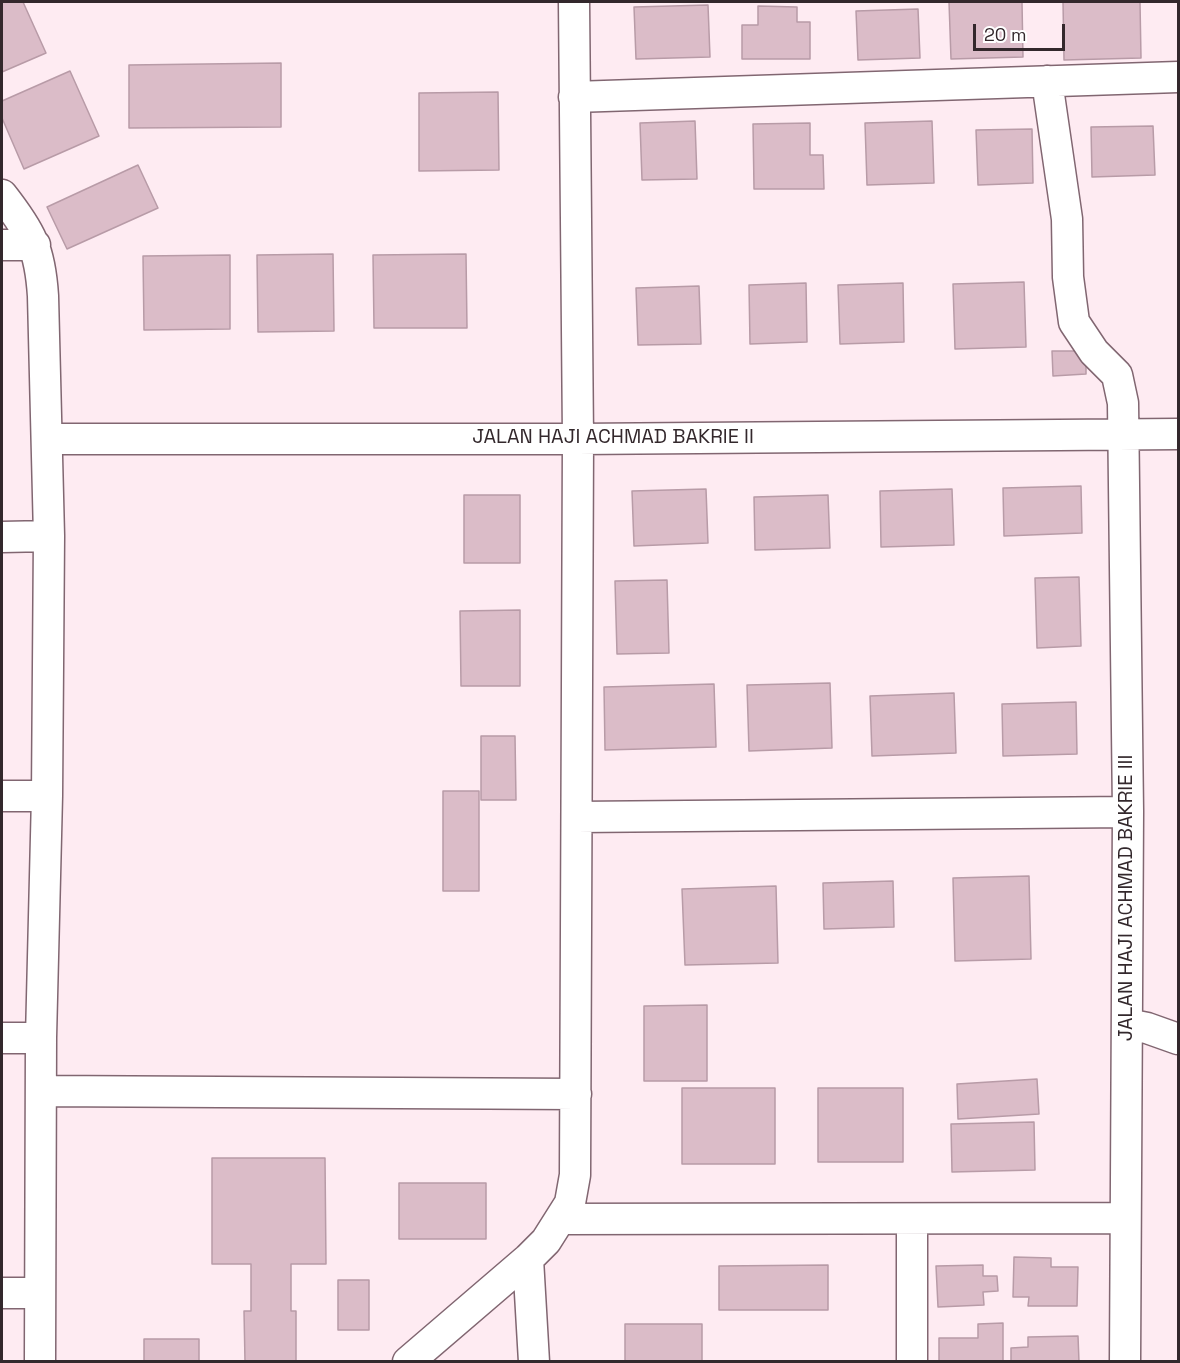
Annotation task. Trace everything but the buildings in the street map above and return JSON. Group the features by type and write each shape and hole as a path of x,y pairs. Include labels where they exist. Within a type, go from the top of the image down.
{"street":[{"path":"408,1362 546,1241 570,1203 575,1175 578,439 574,2"},
{"path":"574,97 1179,77"},
{"name":"JALAN HAJI ACHMAD BAKRIE III","path":"1047,81 1051,122 1067,219 1068,277 1074,322 1094,352 1117,375 1123,403 1128,812 1125,1362"},
{"path":"2,195 35,245 41,268 43,296 49,536 47,796 41,1038 40,1362"},
{"path":"2,245 35,245"},
{"name":"JALAN HAJI ACHMAD BAKRIE II","path":"47,439 578,439 1179,434"},
{"path":"2,537 49,536"},
{"path":"2,796 47,796"},
{"path":"577,817 1128,812"},
{"path":"1127,1024 1147,1028 1179,1040"},
{"path":"2,1038 41,1038"},
{"path":"42,1091 576,1094"},
{"path":"560,1219 1125,1218"},
{"path":"912,1219 912,1362"},
{"path":"528,1259 534,1362"},
{"path":"2,1293 40,1293"}]}
